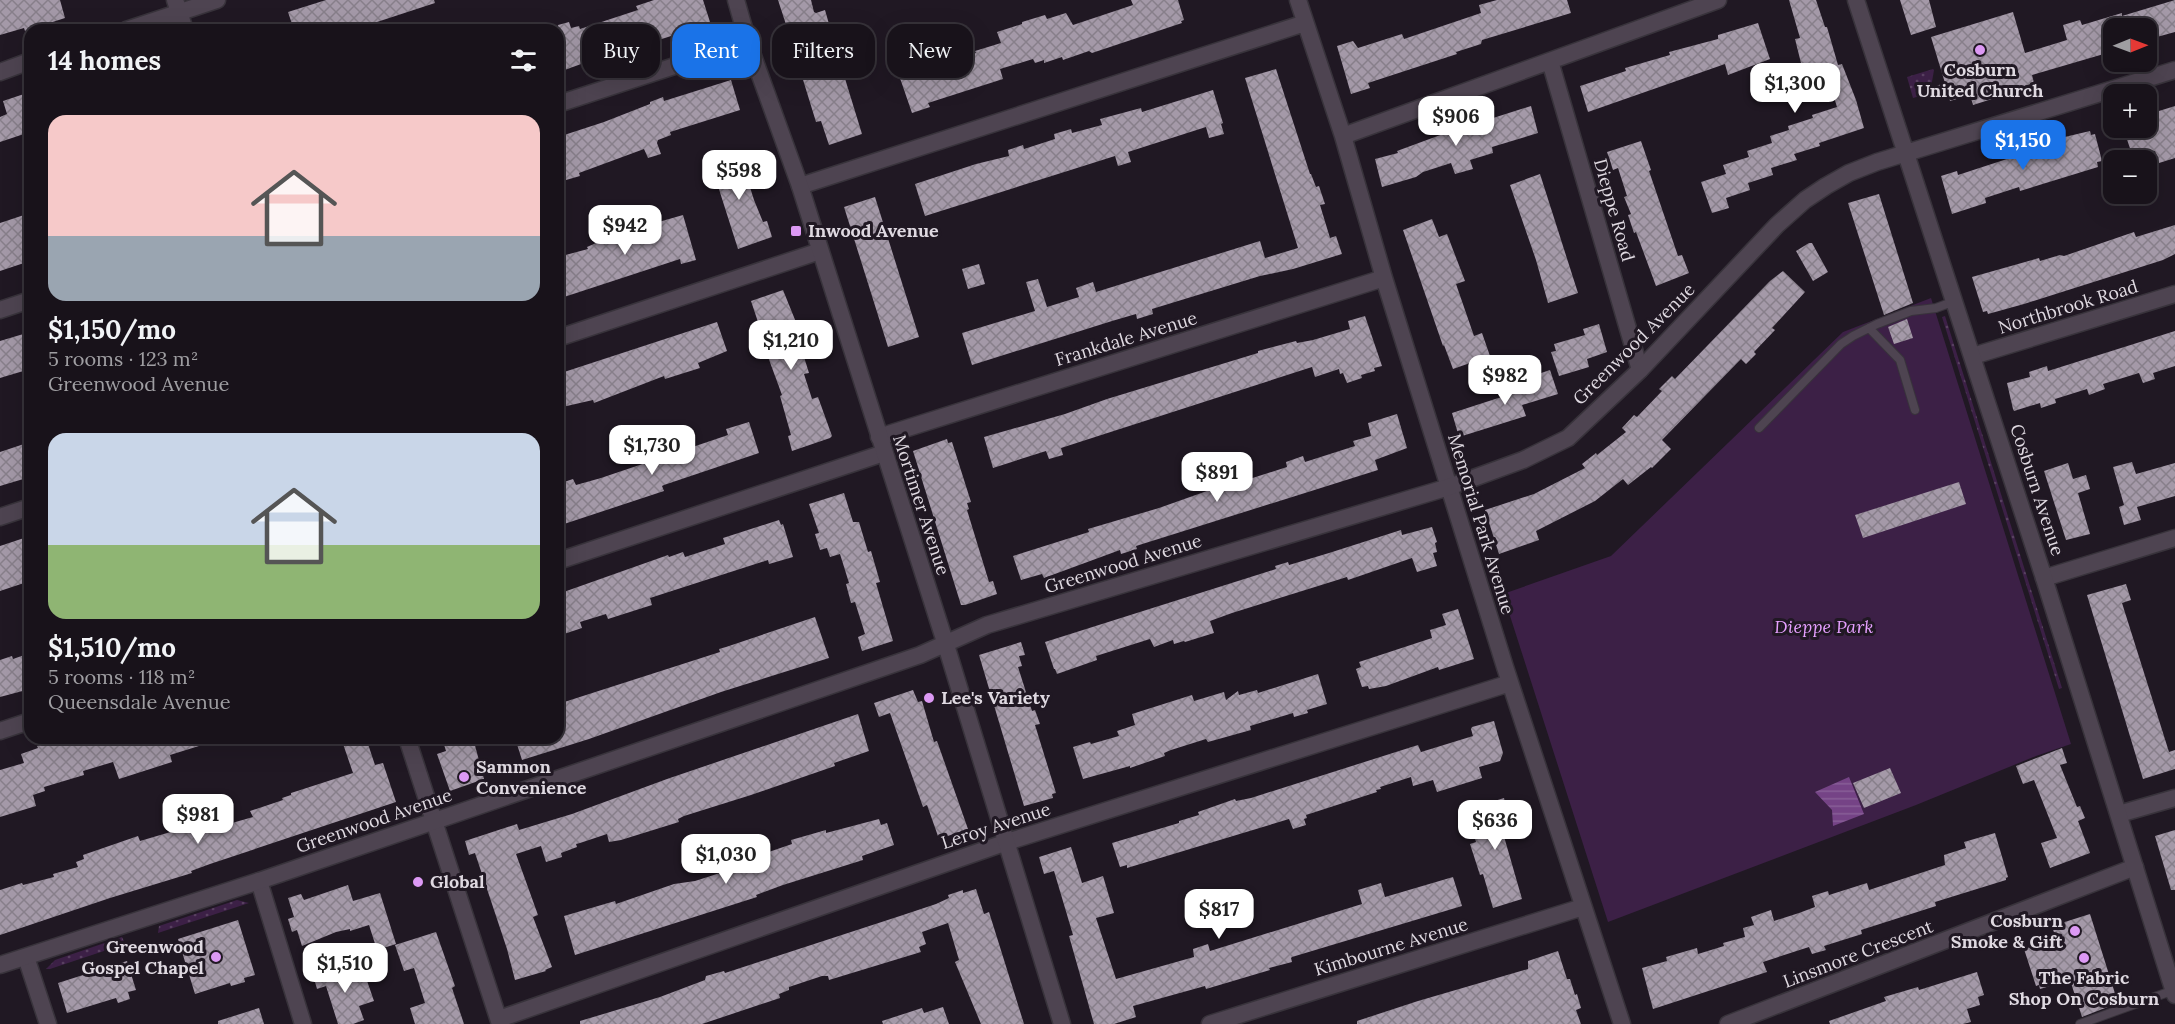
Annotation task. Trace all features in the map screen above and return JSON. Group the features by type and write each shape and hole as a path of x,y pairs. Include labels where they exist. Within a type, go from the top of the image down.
{"street":[{"path":"139,24 177,6 217,0"},
{"name":"Mortimer Avenue","path":"736,0 743,24"},
{"name":"Memorial Park Avenue","path":"1298,0 1343,136 1384,278 1510,683 1622,1024"},
{"path":"1343,136 1718,0"},
{"name":"Cosburn Avenue","path":"1856,0 1973,356 2174,992"},
{"path":"177,6 182,24"},
{"path":"800,186 1305,23"},
{"name":"Dieppe Road","path":"1550,62 1640,370"},
{"path":"0,72 24,63"},
{"path":"564,102 672,67"},
{"name":"Greenwood Avenue","path":"0,965 259,881 946,645 987,625 1449,487 1523,460 1568,438 1640,370 1749,253 1805,200 1849,173 1906,153 2175,70"},
{"name":"Mortimer Avenue","path":"760,75 800,186 946,645 1062,1024"},
{"path":"564,336 820,250"},
{"name":"Frankdale Avenue","path":"564,559 881,445 1384,278"},
{"name":"Northbrook Road","path":"1973,356 2175,294"},
{"path":"0,310 24,302"},
{"path":"0,517 24,509"},
{"path":"2044,578 2175,538"},
{"name":"Leroy Avenue","path":"499,1021 1007,842 1510,683"},
{"path":"0,731 24,723"},
{"path":"409,744 499,1021"},
{"path":"2119,814 2175,798"},
{"name":"Linsmore Crescent","path":"1728,1024 2135,867"},
{"path":"259,881 303,1024"},
{"name":"Kimbourne Avenue","path":"1210,1024 1583,908"},
{"path":"26,957 48,1024"}],"lane":[{"path":"1759,428 1841,344 1869,328 1911,311 1936,308 1955,301"},
{"path":"1869,328 1900,360 1915,410"},
{"path":"2080,1024 2174,992"}],"green space":[{"path":"1933,69 1930,93 1913,98 1907,77"},
{"name":"Dieppe Park","path":"1931,298 2071,744 1608,922 1503,594 1611,556 1843,332"},
{"path":"1945,316 2062,688 2059,689 1942,317"},
{"path":"237,900 249,903 158,933 159,926"},
{"path":"122,937 125,944 46,969 55,960"}],"shaded area":[{"path":"1849,777 1864,814 1833,826 1832,810 1815,792"}],"building":[{"path":"0,0 60,0 65,18 47,24 24,24 24,28 0,35"},
{"path":"326,0 434,0 435,3 377,22 378,24 292,24 288,12"},
{"path":"654,0 703,0 710,22 708,24 672,24 672,36 660,40 660,24 595,24 638,10 636,6"},
{"path":"778,0 811,0 814,12 825,10 829,24 786,24"},
{"path":"1131,0 1178,0 1184,20 1181,21 1182,23 1092,53 1089,51 1063,60 1062,57 1044,63 1044,60 1035,63 1033,59 1000,69 1003,79 928,103 930,107 912,113 900,78 973,78 973,54 976,53 975,51 1001,43 997,32 1045,15 1047,19 1066,13 1073,25 1133,5"},
{"path":"1497,0 1567,0 1571,13 1482,40 1481,44 1456,52 1457,54 1368,83 1370,88 1351,94 1337,46 1353,41 1358,48 1402,34 1404,39 1481,13 1479,5"},
{"path":"1789,0 1816,0 1838,65 1842,64 1856,100 1864,128 1794,154 1797,160 1771,168 1773,175 1748,183 1750,190 1726,198 1729,208 1712,213 1701,182 1726,174 1723,165 1749,157 1747,151 1772,143 1770,136 1789,130 1788,126 1837,107 1824,65 1803,71 1795,39 1800,38"},
{"path":"1900,0 1929,0 1936,27 1911,35"},
{"name":"Cosburn United Church","path":"2175,0 2175,32 2157,37 2157,18 2105,18 2122,13 2122,16"},
{"name":"Cosburn United Church","path":"2013,12 2025,53 2067,40 2063,25 2080,20 2082,25 2103,19 2103,54 2032,75 2034,83 1973,105 1970,95 1950,101 1949,97 1940,100 1936,86 1945,83 1931,37"},
{"path":"569,22 571,28 579,26 582,28 582,64 564,70 564,24 562,24"},
{"path":"1758,23 1770,59 1728,75 1725,64 1588,112 1580,86 1626,71 1625,68 1670,55 1669,52 1718,39 1718,35"},
{"path":"1276,69 1310,174 1316,187 1319,186 1325,204 1320,205 1330,238 1336,236 1342,254 1152,309 1153,314 1137,319 1136,314 972,365 962,333 1035,311 1026,282 1038,279 1047,307 1079,297 1076,288 1093,282 1096,292 1260,241 1265,258 1298,248 1245,78"},
{"path":"802,78 845,78 862,134 829,145 821,121 816,122"},
{"path":"731,80 740,110 670,132 671,135 658,140 661,154 648,158 644,149 566,180 564,135 604,122 663,97 664,101"},
{"path":"1213,90 1224,134 1209,138 1206,127 1128,152 1131,162 1118,166 1115,156 925,216 915,184 1009,156 1008,150 1023,145 1024,149 1055,139 1054,134 1071,129 1072,133 1102,125 1100,119 1141,108 1142,112"},
{"path":"24,94 24,134 0,142 0,117 7,114 3,101"},
{"path":"1531,106 1538,133 1492,147 1493,153 1470,160 1473,169 1455,174 1451,163 1382,187 1375,159"},
{"path":"2175,106 2175,158 2159,163 2157,150 2131,150 2126,138 2157,138 2157,112"},
{"path":"2090,131 2091,135 2095,134 2102,161 2097,162 2098,167 2020,191 2019,187 1985,198 1986,203 1952,214 1941,176 1957,171 1958,175 2010,158 2009,155 2025,150 2026,153 2054,145 2052,140"},
{"path":"1641,141 1678,256 1682,255 1689,273 1656,286 1628,215 1631,214 1624,197 1627,196 1618,168 1613,170 1607,152"},
{"path":"739,152 754,200 763,222 767,221 772,237 738,249 710,161"},
{"path":"1540,174 1578,293 1548,303 1510,185"},
{"path":"1879,194 1913,303 1884,315 1848,203"},
{"path":"875,197 919,337 888,347 844,207"},
{"path":"24,215 24,263 0,271 0,223"},
{"path":"683,215 696,260 681,264 680,259 564,297 564,255 588,249 587,247 612,238 613,240 643,231 641,227"},
{"path":"1432,219 1439,237 1447,234 1465,281 1456,284 1474,336 1482,333 1490,356 1453,369 1403,230"},
{"path":"2175,225 2175,254 2163,260 2024,304 1988,314 1987,311 1983,312 1972,277 2039,258 2040,261 2064,256 2134,232 2136,237"},
{"path":"1812,243 1828,272 1813,281 1796,251"},
{"path":"979,264 985,284 968,289 962,269"},
{"path":"1783,271 1805,292 1772,328 1775,330 1754,352 1756,354 1746,364 1741,359 1662,440 1671,449 1652,468 1628,485 1623,479 1595,501 1536,531 1539,540 1499,554 1485,510 1534,494 1585,468 1582,464 1626,432 1622,428 1634,415 1637,417 1662,391 1659,389 1672,376 1675,379 1770,281"},
{"path":"783,290 804,342 800,344 809,373 804,374 812,399 818,397 832,436 792,451 788,436 791,435 780,396 782,395 751,301"},
{"path":"1365,316 1382,366 1374,368 1375,371 1361,375 1362,378 1347,383 1339,369 1315,377 1312,367 1061,448 1063,455 1049,459 1046,451 993,468 984,437 1065,414 1258,353 1258,351 1296,341 1297,343 1313,340 1350,329 1348,321"},
{"path":"1907,319 1913,338 1894,344 1888,327"},
{"path":"717,322 727,351 698,363 700,368 665,379 664,376 594,403 593,400 564,407 564,372"},
{"path":"1599,324 1607,352 1587,359 1589,367 1559,376 1551,352 1556,351 1554,344 1585,335 1583,329"},
{"path":"2175,331 2175,366 2153,373 2155,379 2143,383 2139,373 2103,384 2105,389 2089,395 2087,389 2055,399 2056,403 2041,408 2040,403 2014,411 2013,409 2007,383 2030,377 2029,372 2047,366 2048,371"},
{"path":"24,334 24,371 0,378 0,341"},
{"path":"1550,370 1558,394 1522,405 1526,416 1459,437 1452,413 1523,390 1520,380"},
{"path":"1397,414 1407,448 1375,460 1378,470 1136,546 1137,549 1121,554 1120,550 1044,578 1042,574 1021,580 1013,556 1089,532 1088,529 1287,467 1286,462 1303,456 1305,462 1355,446 1353,441 1371,436 1368,423"},
{"path":"749,422 759,453 664,485 662,486 664,491 564,524 564,482 573,479 576,485 601,478 728,435 726,429"},
{"path":"947,439 948,443 952,442 971,502 967,503 969,509 967,510 989,582 993,581 997,594 965,605 961,605 913,451"},
{"path":"24,444 24,479 0,486 0,452"},
{"path":"2132,462 2136,474 2175,463 2175,496 2137,507 2141,520 2124,525 2119,507 2124,505 2113,467"},
{"path":"2068,463 2073,479 2086,475 2090,489 2078,493 2090,534 2066,540 2044,471"},
{"path":"1959,482 1966,504 1863,538 1855,515"},
{"path":"844,493 853,522 859,522 868,552 871,551 880,582 876,583 893,641 862,651 858,637 865,634 855,602 851,603 846,584 849,583 840,554 830,557 827,548 820,550 815,534 819,533 809,504"},
{"path":"779,520 781,525 783,524 793,557 769,564 768,560 650,598 652,605 608,619 606,614 580,622 582,628 564,634 564,592 668,555 669,557 683,552 685,557 725,544 723,538"},
{"path":"1432,527 1437,542 1435,543 1437,552 1433,553 1437,566 1417,572 1412,558 1348,580 1347,577 1210,621 1214,633 1185,642 1174,644 1173,640 1154,647 1150,639 1096,656 1097,660 1057,674 1054,669 1045,642 1276,569 1275,566 1288,562 1289,565 1401,530 1402,535"},
{"path":"24,538 24,583 0,591 0,546"},
{"path":"2126,584 2131,600 2122,603 2169,752 2175,750 2175,769 2143,779 2087,595"},
{"path":"1458,609 1474,659 1439,670 1438,667 1386,686 1369,689 1368,686 1362,687 1356,669 1361,667 1359,662 1432,638 1430,630 1446,625 1442,614"},
{"path":"815,617 829,658 522,760 517,744 564,744 564,702 720,652 719,649"},
{"path":"1021,642 1025,655 1019,656 1022,666 1018,667 1032,711 1035,710 1040,724 1035,725 1056,793 1052,794 1053,798 1024,806 979,655"},
{"path":"24,655 24,691 0,697 0,660 12,656 13,659"},
{"path":"1318,674 1327,704 1307,710 1308,713 1294,717 1293,713 1250,726 1251,730 1208,742 1206,739 1171,750 1164,753 1165,756 1130,768 1130,766 1083,779 1073,747 1119,736 1117,731 1135,725 1132,714 1192,695 1194,701 1224,692 1226,700 1238,691 1239,695 1257,690 1258,693"},
{"path":"913,690 918,702 922,701 934,742 937,741 968,829 939,839 927,805 923,807 890,713 879,717 874,703"},
{"path":"858,714 869,751 834,763 835,766 684,816 678,819 679,822 621,840 609,842 607,834 576,844 577,847 561,853 562,857 546,862 541,846 516,854 538,915 533,917 552,967 515,980 475,853 469,855 465,841 517,824 519,830 572,814"},
{"path":"1494,721 1503,753 1500,761 1479,767 1482,778 1437,792 1433,780 1413,786 1411,777 1380,787 1381,789 1376,790 1377,792 1306,815 1307,818 1304,819 1306,825 1293,829 1289,819 1127,868 1127,865 1120,867 1112,843 1179,823 1179,821 1199,815 1198,812 1235,799 1236,801 1251,798 1418,745 1421,752 1473,736 1472,727"},
{"path":"44,744 205,744 170,755 172,762 119,779 113,762 83,771 84,775 44,787 45,791 33,795 36,806 0,817 0,770 24,763 21,754 38,748 37,746"},
{"path":"343,744 368,744 375,765 383,763 396,802 210,864 191,871 192,873 0,935 0,890 54,877 53,874 78,867 76,862 84,859 83,855 138,836 140,841 218,818 219,821 223,820 225,825 253,817 250,811 283,800 282,798 291,793 353,773"},
{"path":"444,744 475,744 484,779 450,791 437,754 446,751"},
{"path":"2062,748 2067,763 2060,765 2077,807 2080,806 2085,818 2078,821 2090,853 2050,868 2041,843 2057,838 2034,780 2023,784 2016,766"},
{"path":"1890,768 1901,793 1864,808 1853,783"},
{"path":"1504,798 1515,825 1512,826 1513,829 1503,833 1522,899 1493,908 1483,874 1480,875 1470,844 1476,842 1467,813 1470,812 1469,809"},
{"path":"879,819 881,825 887,823 894,845 862,856 863,860 783,885 756,895 757,897 575,955 564,916 615,901 616,904 674,884 695,881 723,872 722,863 762,850 763,854 792,844 791,840"},
{"path":"2175,830 2175,890 2171,890 2155,836"},
{"path":"1995,833 2008,877 2006,880 1935,902 1936,906 1861,930 1862,934 1824,946 1826,950 1812,954 1809,947 1763,962 1767,972 1653,1009 1642,968 1667,961 1666,957 1697,948 1698,954 1724,946 1723,943 1745,937 1743,928 1754,925 1751,917 1771,910 1774,921 1799,913 1815,907 1812,896 1828,891 1829,895 1867,883 1869,890 1945,865 1944,855 1966,848 1964,842"},
{"path":"1071,847 1082,883 1103,876 1114,913 1096,918 1116,979 1194,957 1193,949 1208,944 1210,951 1362,904 1358,890 1381,883 1385,897 1453,877 1462,906 1292,957 1292,962 1269,968 1270,970 1206,989 1205,986 1133,1006 1136,1017 1114,1024 1094,1024 1069,936 1073,935 1054,871 1044,874 1039,857"},
{"path":"348,885 353,901 380,893 396,944 377,950 369,925 350,931 350,929 336,932 302,946 297,930 292,932 288,919 294,917 288,898 301,894 304,900"},
{"path":"976,889 984,914 989,912 1024,1024 981,1024 955,962 959,960 948,923 922,932 926,944 919,947 921,952 829,980 828,976 822,976 789,987 789,990 779,994 780,998 702,1024 580,1024 580,1021 660,997 705,980 706,976 724,971 725,973 936,904 949,898 948,895 963,890 963,893"},
{"path":"2090,914 2118,1003 2082,1017 2070,980 2040,989 2039,985 2036,986 2024,949 2056,939 2052,926"},
{"name":"Greenwood Gospel Chapel","path":"238,920 255,975 244,978 245,982 231,986 230,983 195,994 178,939"},
{"path":"436,932 455,986 452,988 464,1024 415,1024 410,1008 425,1003 414,968 404,971 395,945"},
{"path":"1558,951 1567,979 1570,979 1575,995 1577,994 1581,1008 1576,1010 1581,1024 1357,1024 1357,1021 1418,1001 1528,969 1528,961"},
{"path":"127,961 136,990 128,992 130,999 118,1003 116,998 67,1013 58,983"},
{"path":"348,966 352,979 365,975 374,1001 359,1006 364,1020 353,1024 338,1024 326,986 317,989 313,975"},
{"path":"1977,972 1984,995 1978,997 1980,1005 1967,1009 1971,1022 1963,1024 1830,1024 1829,1021 1886,1001 1884,997 1918,987 1919,990"},
{"path":"943,1007 949,1024 883,1024 882,1021 922,1008 924,1013"},
{"path":"259,1008 264,1024 218,1024 218,1021"}],"place":[{"name":"Cosburn United Church","path":"1980,50"},
{"name":"Inwood Avenue","path":"796,231"},
{"name":"Lee's Variety","path":"929,698"},
{"name":"Sammon Convenience","path":"464,777"},
{"name":"Global","path":"418,882"},
{"name":"Cosburn Smoke & Gift","path":"2075,931"},
{"name":"Greenwood Gospel Chapel","path":"216,957"},
{"name":"The Fabric Shop On Cosburn","path":"2084,958"}]}
